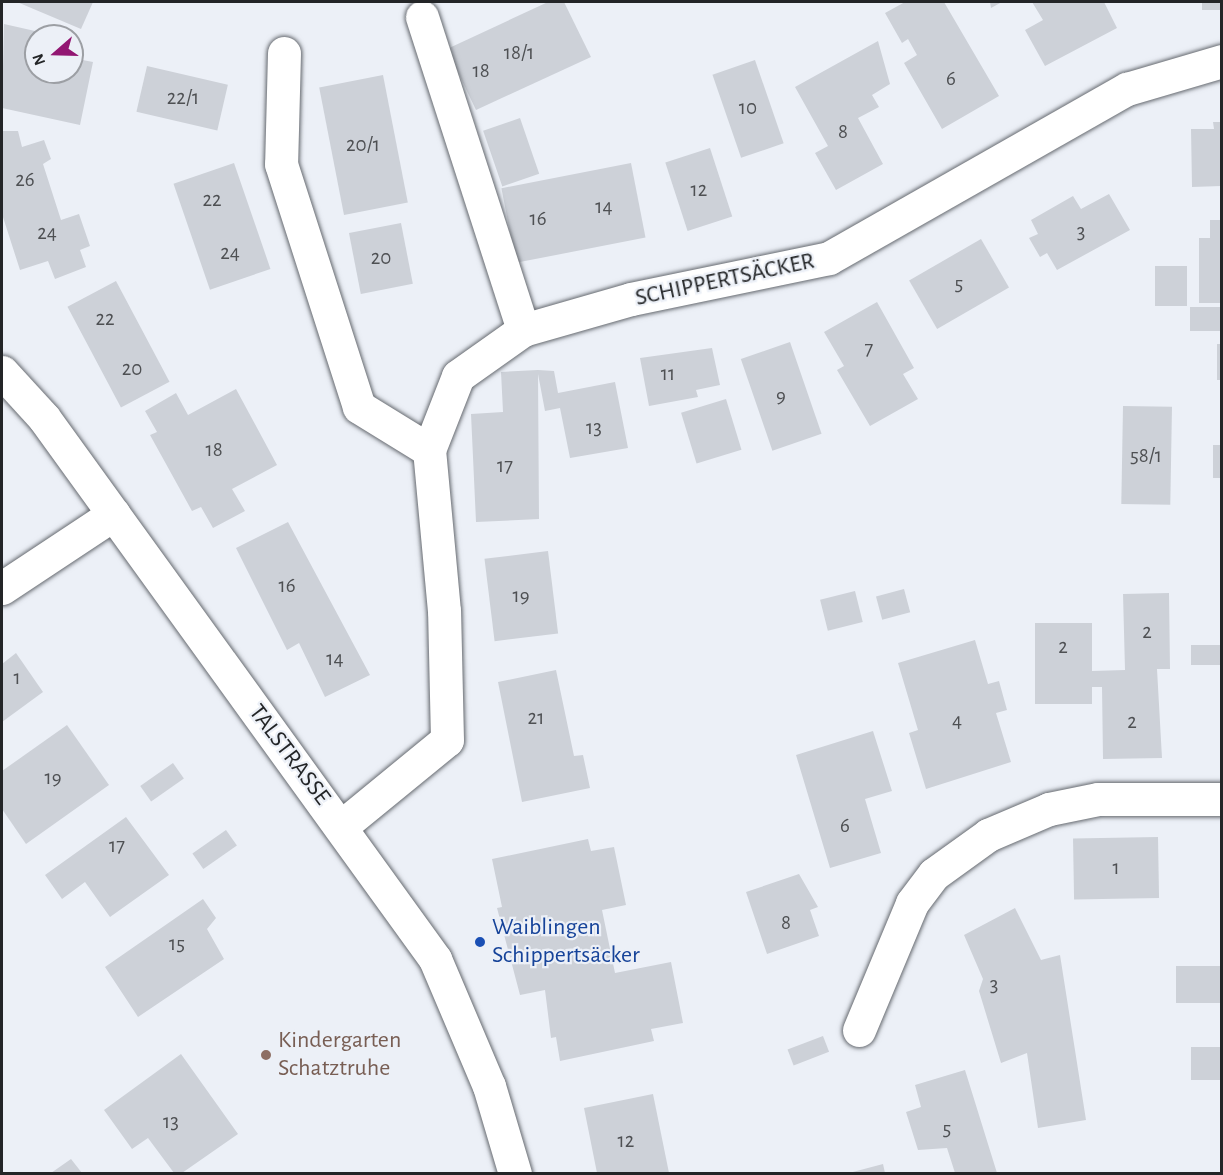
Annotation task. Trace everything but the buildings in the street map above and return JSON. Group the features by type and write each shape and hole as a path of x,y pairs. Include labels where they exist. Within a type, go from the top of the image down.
{"street":[{"path":"422,17 523,330"},
{"path":"284,52 280,164 359,407 429,450"},
{"name":"SCHIPPERTSÄCKER","path":"343,825 447,740 444,611 429,450 458,376 523,330 631,299 829,258 1071,117 1185,68 1221,61"},
{"name":"TALSTRASSE","path":"2,372 44,418 343,825 435,959 489,1086 515,1173"},
{"path":"2,588 114,514"},
{"path":"859,1030 912,903 934,874 988,835 1049,809 1098,799 1221,799"}],"place":[{"name":"Waiblingen Schippertsäcker","path":"480,942"},
{"name":"Kindergarten Schatztruhe","path":"266,1055"}]}
